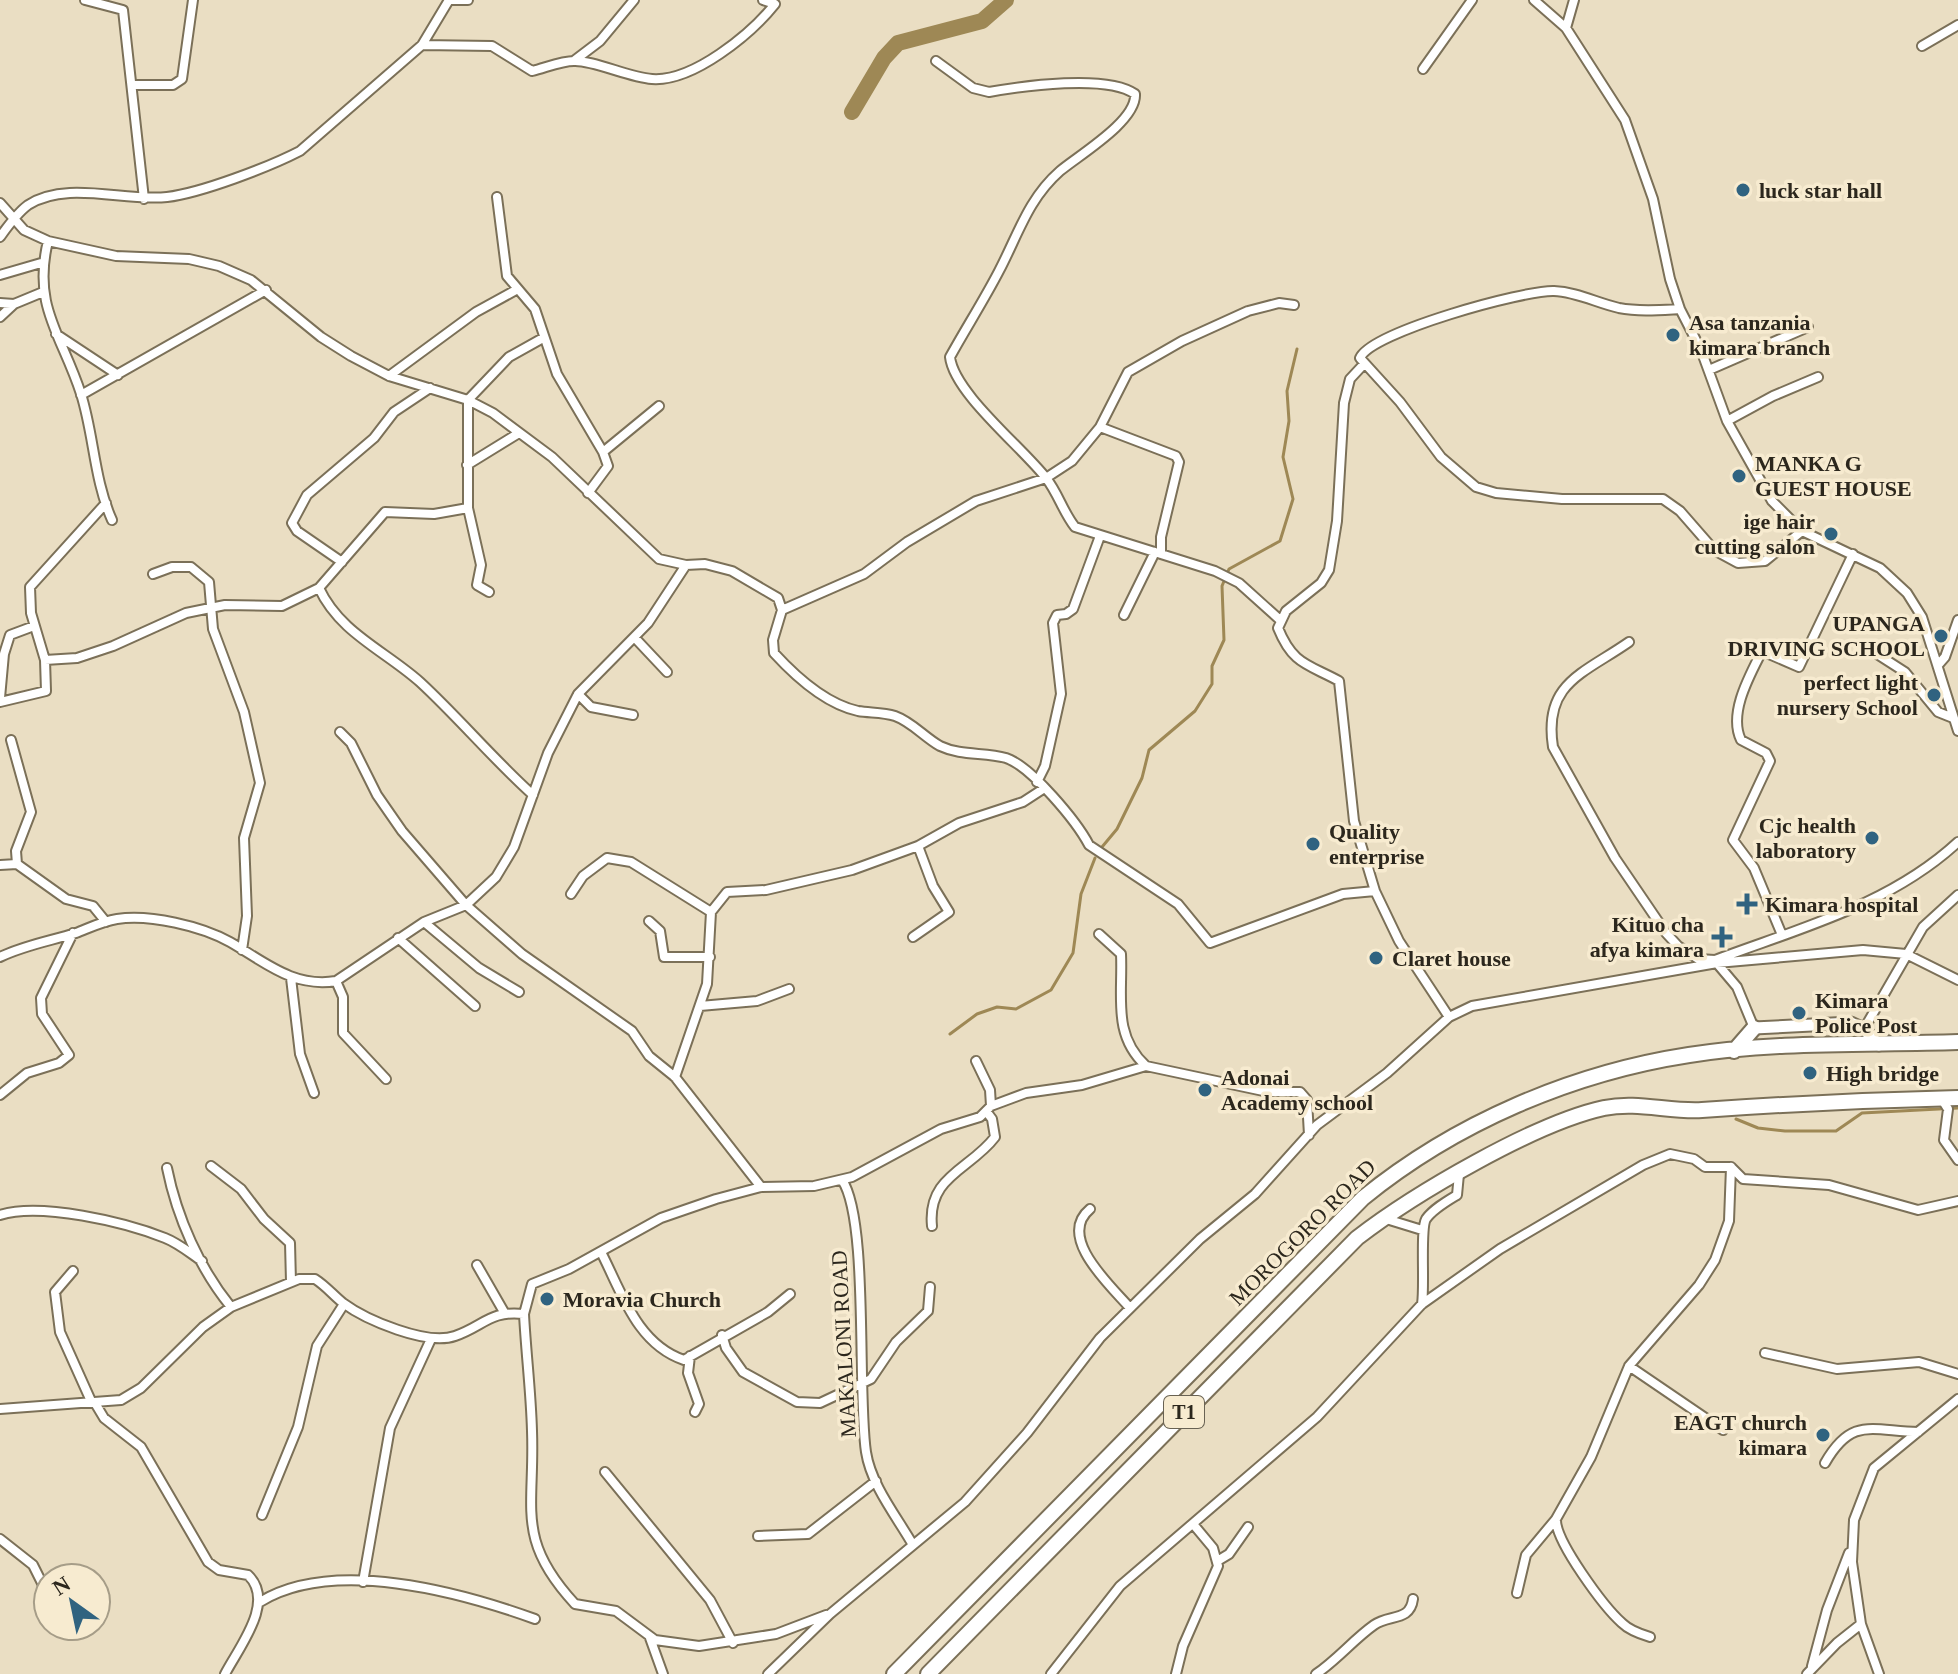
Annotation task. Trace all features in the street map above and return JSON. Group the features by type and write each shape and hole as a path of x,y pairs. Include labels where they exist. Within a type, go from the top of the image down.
{"highway":[{"path":"1734,1051 1754,1028"},
{"name":"MOROGORO ROAD","path":"894,1674 1363,1198 1396,1171 1486,1121 1585,1079 1657,1060 1734,1051 1958,1042"},
{"name":"MOROGORO ROAD","path":"928,1674 1301,1292 1382,1218 1459,1174 1565,1120 1604,1108 1635,1105 1698,1110 1740,1105 1958,1098"}],"street":[{"path":"85,0 123,10 144,199"},
{"path":"133,85 173,85 182,79 193,0"},
{"path":"0,237 28,205 59,195 144,199 172,197 281,161 300,151 422,45 449,0 468,0"},
{"path":"422,45 492,46 532,71 575,60 600,41 634,0"},
{"path":"575,60 625,75 657,79 681,73 745,38 775,4 763,0"},
{"path":"1423,69 1472,0"},
{"path":"1534,0 1566,28 1625,120 1653,199 1670,279 1680,309 1709,370 1727,421 1772,501 1802,531 1887,572 1907,593 1922,617 1958,731"},
{"path":"1566,28 1574,0"},
{"path":"1922,46 1958,25"},
{"path":"936,61 973,88 989,92 1103,83 1125,86 1135,94 1135,100 1124,117 1058,173 1030,204 1001,268 950,357 955,375 1046,478 1075,527 1215,571 1239,583 1279,619"},
{"path":"497,197 507,276 535,309 557,374 603,452 608,466 588,493"},
{"path":"0,203 24,230 48,241 116,256 204,262 251,280 321,337 389,376 468,400 493,413 552,457 659,559 686,565 705,564 732,571 778,598 782,610 773,640 774,653 835,703 904,719 940,745 952,749 1006,758 1040,785 1082,832 1089,845 1178,904 1200,935 1210,943 1343,894 1375,891"},
{"path":"48,241 41,263 43,292 81,395 112,520"},
{"path":"0,275 41,263"},
{"path":"81,395 266,290"},
{"path":"389,376 476,312 516,290"},
{"path":"0,317 14,304 43,292"},
{"path":"1680,309 1622,308 1561,292 1524,294 1381,341 1360,358 1400,402 1441,457 1476,487 1512,495 1582,500 1663,499 1680,511 1714,550 1738,563 1765,561 1802,531"},
{"path":"0,303 14,304"},
{"path":"782,610 864,574 907,542 976,501 1046,478 1072,461 1100,427 1128,372 1182,341 1248,311 1279,303 1294,305"},
{"path":"1709,370 1808,327"},
{"path":"56,333 118,375"},
{"path":"489,592 477,585 481,565 468,508 468,400 509,357 543,338"},
{"path":"1364,364 1350,379 1344,403 1337,521 1329,570 1321,583 1279,619 1278,628 1297,661 1311,671 1339,681 1354,821 1375,891 1399,941 1449,1017"},
{"path":"1727,421 1773,396 1818,377"},
{"path":"342,562 297,531 292,523 295,513 307,495 374,438 394,412 430,388"},
{"path":"603,452 659,406"},
{"path":"1100,427 1176,456 1179,462 1158,553 1124,615"},
{"path":"467,465 519,433"},
{"path":"34,626 10,635 4,654 0,700 46,691 45,660 28,598 30,587 106,503"},
{"path":"45,660 77,658 113,646 186,613 225,605 282,606 319,588 385,512 434,514 468,508"},
{"path":"675,1077 707,984 711,912 727,892 766,890 805,882 918,846 959,823 1023,802 1040,785 1061,694 1053,623 1057,615 1073,609 1100,536"},
{"path":"1782,935 1758,874 1733,840 1770,761 1766,753 1741,740 1737,722 1746,684 1762,651 1799,667 1853,554"},
{"path":"0,957 23,946 106,922 140,919 215,936 291,978 319,984 336,981 424,922 466,905 507,862 548,753 578,694 635,638 686,565"},
{"path":"153,574 172,567 191,567 209,582 210,609 217,642 244,712 260,783 244,838 243,870 248,888 242,950"},
{"path":"319,588 330,610 344,627 407,671 533,795"},
{"path":"1938,665 1945,657 1958,620"},
{"path":"635,638 667,672"},
{"path":"1629,642 1560,690 1549,723 1553,747 1615,858 1657,922 1678,946 1698,959 1716,961 1823,922 1886,894 1923,871 1958,842"},
{"path":"1866,647 1905,672 1938,712 1953,718"},
{"path":"578,694 591,707 633,715"},
{"path":"340,732 351,743 365,774 396,822 466,905 522,954 594,1007 622,1021 649,1056 675,1077 761,1187"},
{"path":"11,740 31,812 16,851 17,864"},
{"path":"913,937 949,912 933,886 918,846"},
{"path":"571,894 583,876 607,858 631,862 711,912"},
{"path":"0,865 17,864 66,899 93,906 106,922"},
{"path":"1864,1029 1923,927 1958,895"},
{"path":"649,921 660,931 664,957 710,957"},
{"path":"424,922 479,968 519,992"},
{"path":"0,1095 27,1073 59,1063 69,1055 68,1049 42,1014 41,998 73,933"},
{"path":"1099,934 1121,954 1122,1028 1126,1043 1146,1066"},
{"path":"398,938 475,1006"},
{"path":"768,1674 830,1614 965,1502 1027,1433 1100,1338 1200,1239 1255,1194 1309,1135 1387,1073 1449,1017 1472,1006 1716,961 1863,950 1906,954 1958,980"},
{"path":"1716,961 1737,987 1754,1028 1842,1023 1864,1029 1879,1045"},
{"path":"291,978 300,1054 314,1093"},
{"path":"336,981 343,997 343,1033 386,1079"},
{"path":"700,1006 757,1001 789,989"},
{"path":"932,1226 930,1205 942,1185 995,1137 990,1090 976,1061"},
{"path":"830,1614 776,1634 699,1646 650,1638 616,1611 575,1604 542,1561 529,1499 532,1438 524,1314 532,1284 601,1252 661,1218 761,1187 814,1186 842,1180 941,1129 1026,1093 1082,1085 1146,1066 1268,1092 1300,1092 1307,1100 1309,1135"},
{"path":"1941,1098 1948,1109 1946,1147 1958,1160"},
{"path":"1947,1133 1958,1123"},
{"path":"1051,1674 1120,1586 1317,1417 1422,1304 1500,1249 1643,1165 1670,1154 1694,1159 1705,1167 1731,1167 1743,1179 1829,1185 1918,1210 1958,1201"},
{"path":"211,1166 241,1189 264,1219 290,1243 291,1282"},
{"path":"1517,1593 1526,1555 1556,1519 1591,1457 1629,1366 1699,1285 1715,1260 1729,1221 1731,1167"},
{"path":"167,1168 179,1214 213,1284 231,1307"},
{"path":"1422,1304 1426,1277 1422,1230 1427,1218 1457,1195 1459,1174"},
{"name":"MAKALONI ROAD","path":"842,1180 855,1213 860,1386 866,1455 876,1481 913,1545"},
{"path":"1090,1209 1081,1216 1079,1225 1085,1255 1130,1308"},
{"path":"0,1215 14,1211 48,1213 141,1229 168,1239 202,1261"},
{"path":"1382,1218 1422,1230"},
{"path":"601,1252 643,1333 663,1353 684,1360 722,1335 768,1312 790,1294"},
{"path":"477,1265 504,1312"},
{"path":"73,1271 55,1292 60,1332 93,1402 104,1418 141,1447 208,1562 219,1570 248,1575 257,1587 260,1602"},
{"path":"0,1409 121,1400 141,1388 203,1327 231,1307 291,1282 315,1279 344,1304 377,1321 431,1339 470,1331 486,1318 504,1312 524,1314"},
{"path":"722,1335 726,1348 743,1372 797,1402 820,1403 871,1379 896,1342 928,1311 930,1287"},
{"path":"262,1515 298,1427 317,1346 344,1304"},
{"path":"363,1582 390,1428 431,1339"},
{"path":"1765,1353 1837,1369 1919,1362 1958,1374"},
{"path":"690,1356 688,1373 699,1404 695,1412"},
{"path":"1629,1366 1723,1430"},
{"path":"1879,1674 1861,1624 1851,1548 1854,1520 1874,1468 1958,1399"},
{"path":"1825,1463 1837,1442 1859,1428 1919,1432"},
{"path":"605,1472 710,1600 733,1643"},
{"path":"758,1536 808,1534 876,1481"},
{"path":"1556,1519 1557,1530 1611,1611 1624,1625 1650,1637"},
{"path":"1193,1524 1219,1560"},
{"path":"1176,1674 1183,1646 1219,1560 1229,1554 1248,1527"},
{"path":"0,1539 32,1564"},
{"path":"1810,1670 1827,1610 1851,1548"},
{"path":"225,1674 260,1602 292,1585 363,1582 435,1591 535,1619"},
{"path":"1316,1674 1373,1625 1410,1611 1413,1599"},
{"path":"1810,1670 1861,1624"},
{"path":"650,1638 663,1674"}],"waterway":[{"path":"852,112 884,58 898,43 982,21 1006,0"},
{"path":"1102,847 1117,829 1142,778 1149,750 1195,711 1212,684 1212,666 1224,640 1222,586 1229,569 1280,541 1293,499 1283,457 1289,421 1287,391 1297,349"},
{"path":"950,1034 977,1014 997,1007 1016,1009 1051,990 1073,953 1081,894 1095,858"},
{"path":"1736,1119 1758,1128 1836,1131 1862,1113 1958,1108"}],"place":[{"name":"luck star hall","path":"1743,190"},
{"name":"Asa tanzania kimara branch","path":"1673,335"},
{"name":"MANKA G GUEST HOUSE","path":"1739,476"},
{"name":"ige hair cutting salon","path":"1831,534"},
{"name":"UPANGA DRIVING SCHOOL","path":"1941,636"},
{"name":"perfect light nursery School","path":"1934,695"},
{"name":"Cjc health laboratory","path":"1872,838"},
{"name":"Quality enterprise","path":"1313,844"},
{"name":"Kimara hospital","path":"1747,904"},
{"name":"Kituo cha afya kimara","path":"1722,937"},
{"name":"Claret house","path":"1376,958"},
{"name":"Kimara Police Post","path":"1799,1013"},
{"name":"High bridge","path":"1810,1073"},
{"name":"Adonai Academy school","path":"1205,1090"},
{"name":"Moravia Church","path":"547,1299"},
{"name":"EAGT church kimara","path":"1823,1435"}]}
